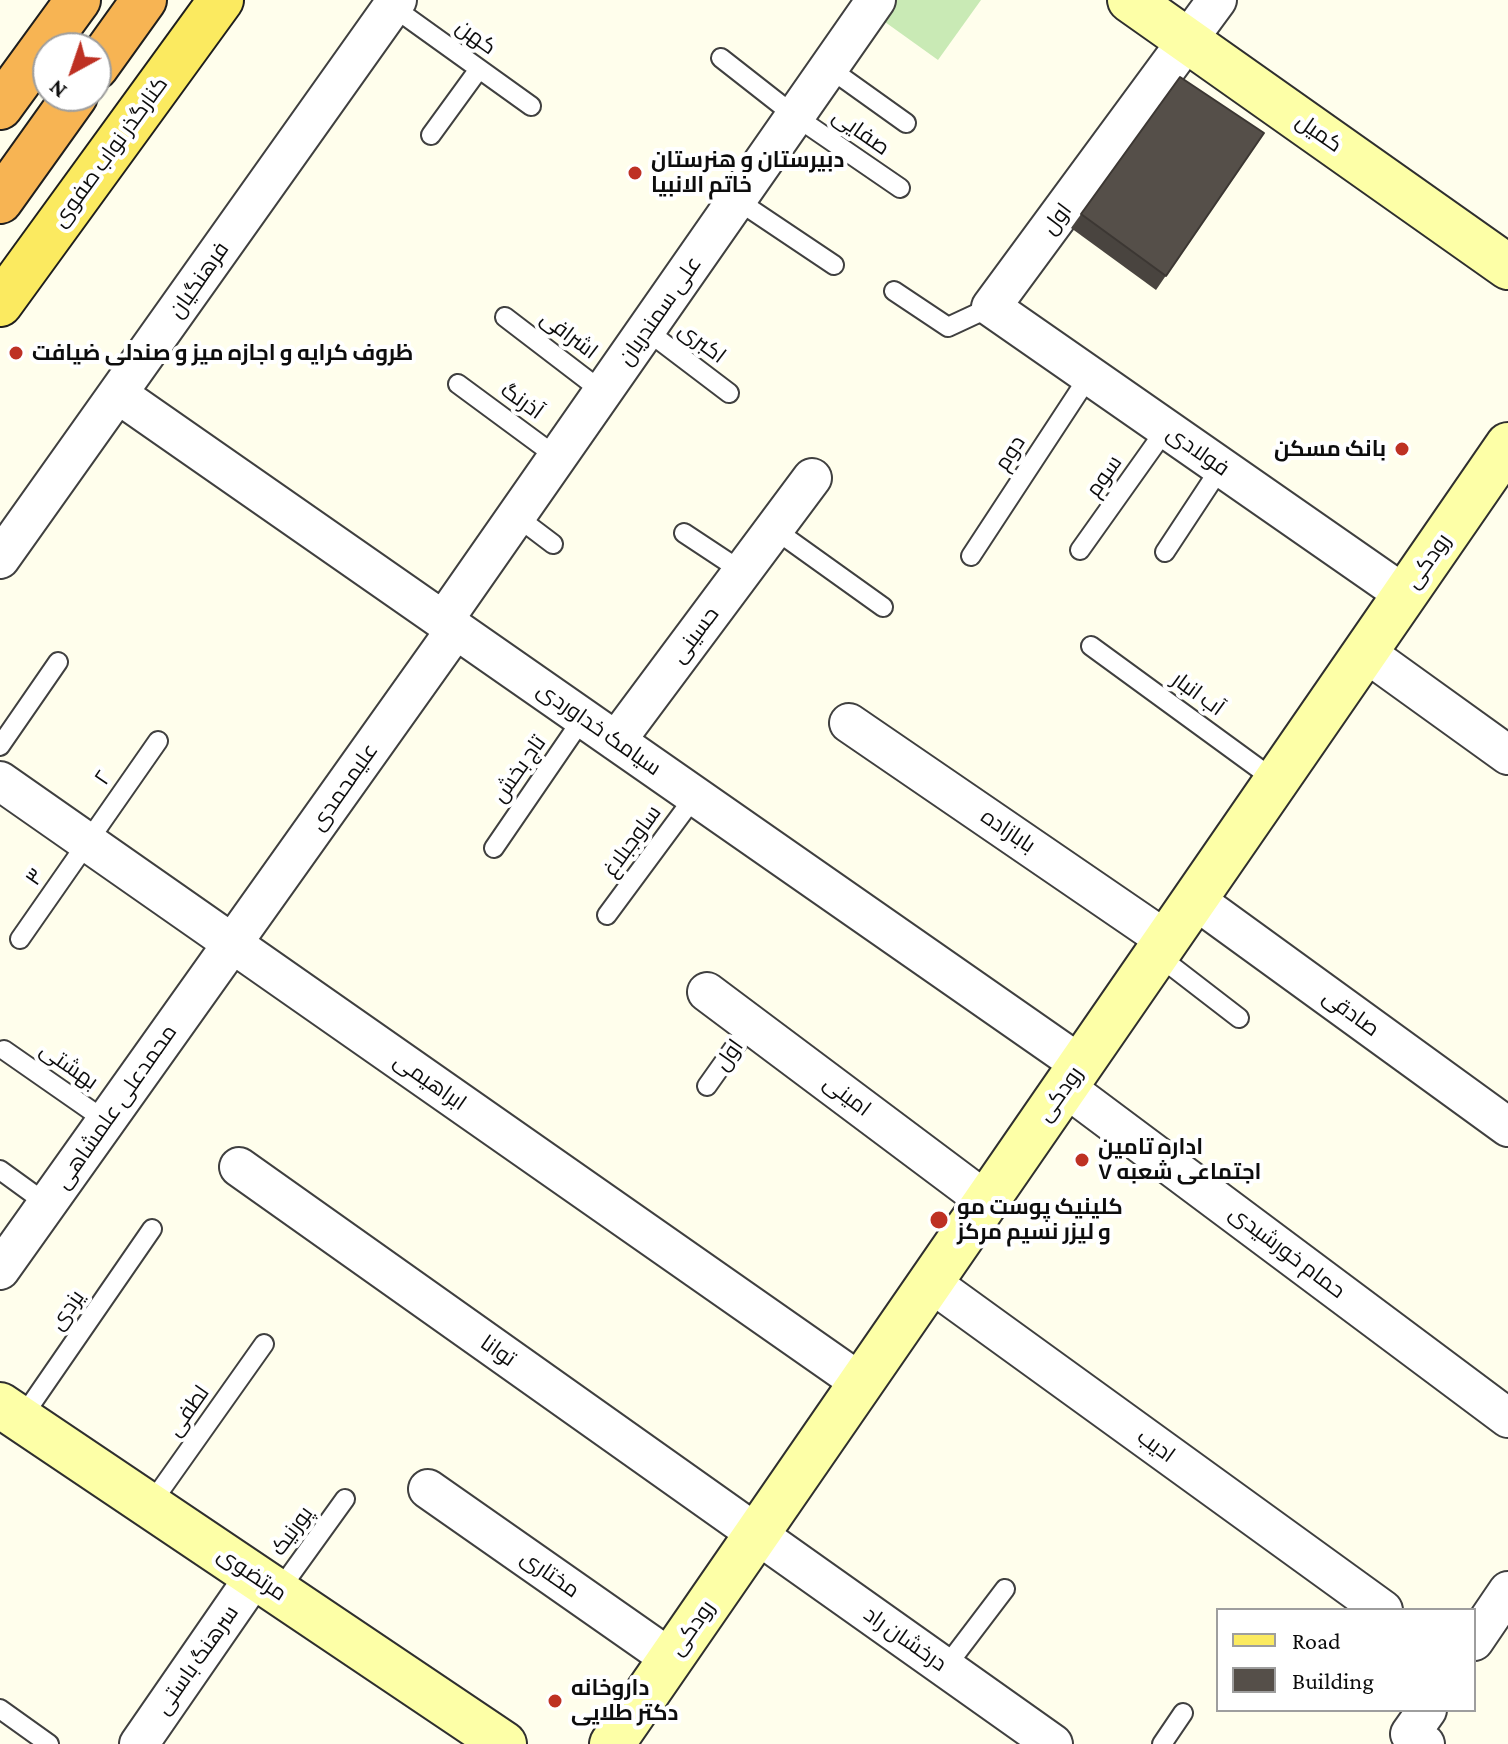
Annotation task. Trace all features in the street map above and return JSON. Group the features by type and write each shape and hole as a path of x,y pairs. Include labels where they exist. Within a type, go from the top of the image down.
{"highway":[{"path":"0,107 78,0"},
{"path":"112,45 144,0"},
{"path":"0,201 64,112"}],"main road":[{"name":"کنارگذر نواب صفوی","path":"0,304 221,0"},
{"name":"کمیل","path":"1130,0 1192,21 1508,267"},
{"name":"رودکی","path":"612,1744 1508,445"},
{"name":"مرتضوی","path":"10,1412 504,1744"}],"street":[{"name":"علی سمندریان","path":"450,625 516,516 876,0"},
{"name":"اول","path":"991,307 1192,21 1217,0"},
{"name":"فرهنگیان","path":"0,559 395,3"},
{"name":"فولادی","path":"991,307 1405,595"},
{"name":"سیامک خداوردی","path":"118,394 695,796 1073,1076"},
{"name":"حسینی","path":"616,741 812,478"},
{"name":"علیمحمدی","path":"232,944 450,625"},
{"path":"1365,652 1508,755"},
{"name":"بابازاده","path":"849,723 1161,947"},
{"name":"ابراهیمی","path":"2,786 861,1383"},
{"name":"صادقی","path":"1194,899 1508,1127"},
{"name":"محمدعلی علمشاهی","path":"0,1270 232,944"},
{"name":"امینی","path":"707,992 986,1201"},
{"name":"حمام خورشیدی","path":"1073,1076 1508,1418"},
{"name":"توانا","path":"239,1167 757,1534"},
{"name":"ادیب","path":"930,1282 1380,1608"},
{"name":"مختاری","path":"428,1489 671,1659"},
{"name":"درخشان راد","path":"757,1534 1053,1744"},
{"name":"سرهنگ باستی","path":"139,1744 266,1584"},
{"path":"1476,1638 1508,1591"}],"lane":[{"name":"کهن","path":"395,3 531,106"},
{"name":"صفایی","path":"721,58 795,116 900,188"},
{"path":"829,68 906,123"},
{"path":"431,135 479,69"},
{"path":"737,200 834,265"},
{"name":"اول","path":"894,291 948,327 991,307"},
{"name":"اشرافی","path":"505,317 603,392"},
{"name":"اکبری","path":"646,330 729,393"},
{"name":"دوم","path":"971,556 1089,376"},
{"name":"آذرنگ","path":"458,384 557,457"},
{"name":"سوم","path":"1080,550 1166,429"},
{"path":"1165,552 1221,467"},
{"path":"516,516 553,544"},
{"path":"774,529 883,607"},
{"path":"684,533 743,572"},
{"name":"آب انبار","path":"1091,646 1277,781"},
{"path":"0,746 58,662"},
{"name":"تاج بخش","path":"494,848 583,718"},
{"name":"۲","path":"88,843 158,741"},
{"name":"ساوجبلاغ","path":"607,915 695,796"},
{"name":"۳","path":"20,939 88,843"},
{"path":"1161,947 1239,1018"},
{"name":"اول","path":"707,1086 751,1024"},
{"name":"بهشتی","path":"4,1050 106,1121"},
{"path":"0,1170 47,1204"},
{"name":"یزدی","path":"10,1412 152,1229"},
{"name":"لطفی","path":"150,1506 264,1344"},
{"name":"پورنیک","path":"266,1584 345,1499"},
{"path":"945,1668 1005,1589"},
{"path":"0,1709 49,1744"},
{"path":"1162,1744 1183,1713"}],"green space":[{"path":"890,0 981,0 938,60 878,17"}],"building":[{"path":"1180,77 1264,133 1166,276 1081,214"}],"place":[{"name":"دبیرستان و هنرستان خاتم الانبیا","path":"635,173"},
{"name":"ظروف کرایه و اجازه میز و صندلی ضیافت","path":"16,353"},
{"name":"بانک مسکن","path":"1402,449"},
{"name":"اداره تامین اجتماعی شعبه ۷","path":"1082,1160"},
{"name":"کلینیک پوست مو و لیزر نسیم مرکز","path":"939,1220"},
{"name":"داروخانه دکتر طلایی","path":"555,1701"}]}
